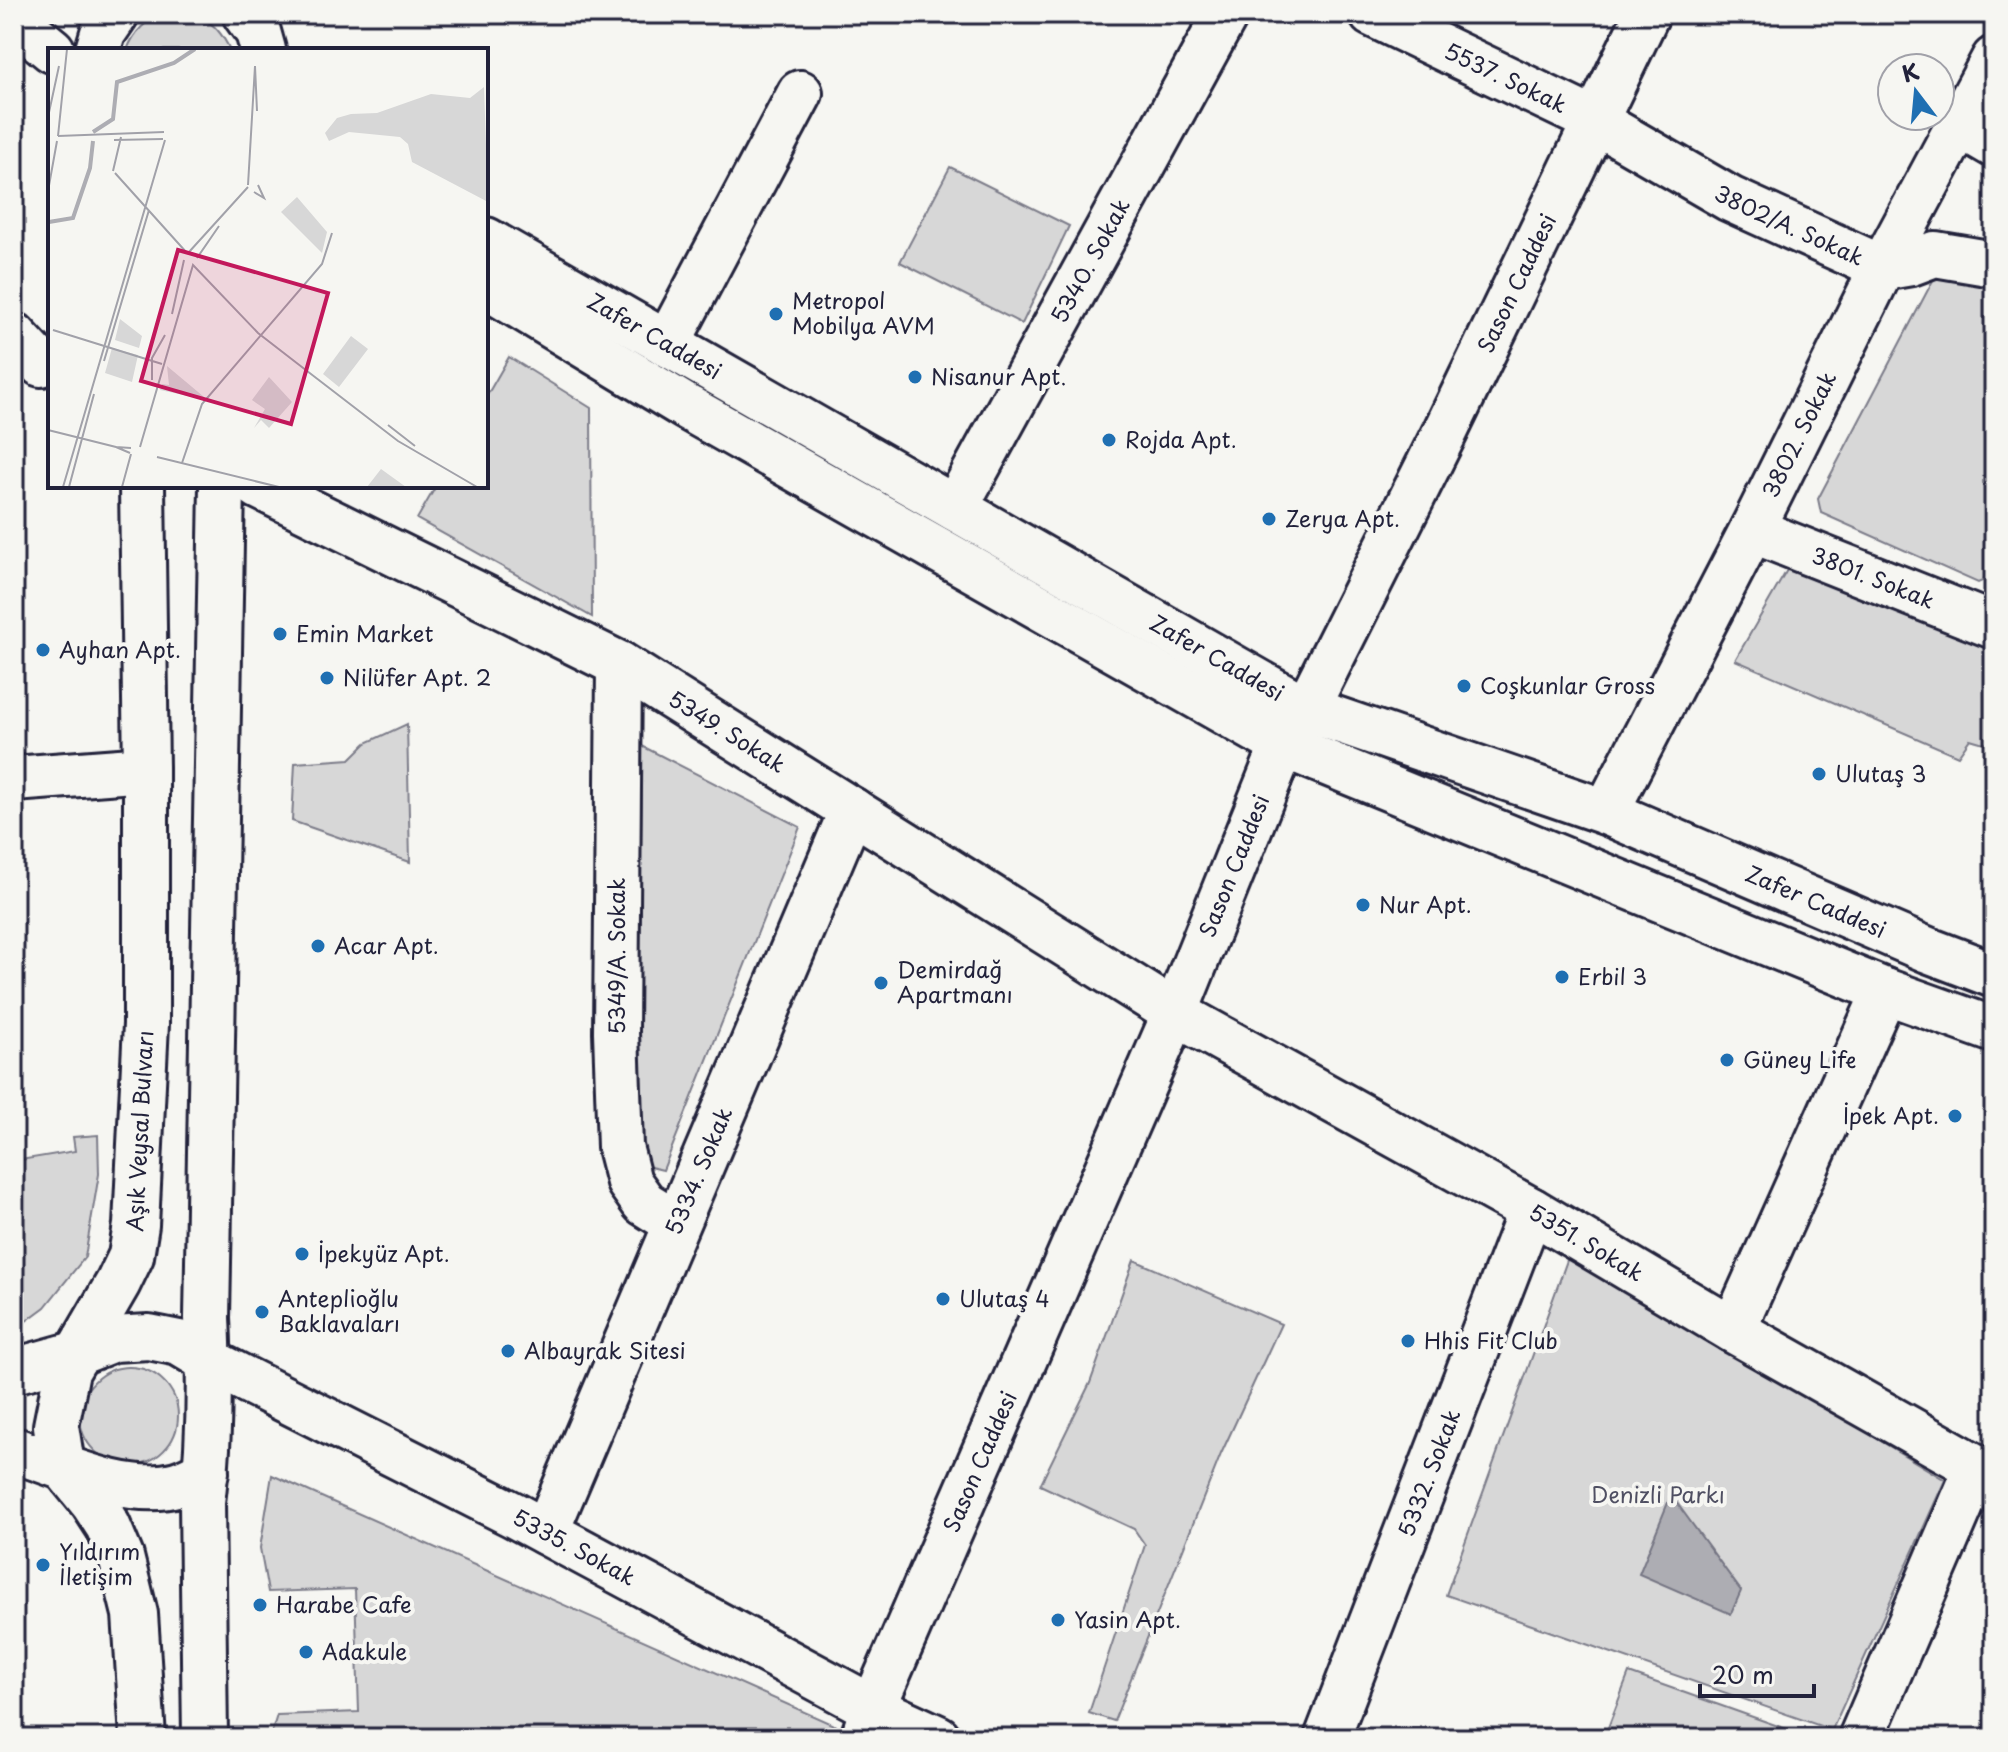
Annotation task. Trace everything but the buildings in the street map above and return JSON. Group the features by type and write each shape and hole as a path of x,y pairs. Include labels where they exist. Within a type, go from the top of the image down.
{"street":[{"path":"99,48 103,33 116,14"},
{"name":"5340. Sokak","path":"955,508 1226,14"},
{"name":"5537. Sokak","path":"1372,14 1597,122"},
{"name":"Sason Caddesi","path":"868,1723 1175,1013 1283,745 1306,709 1597,122 1647,14"},
{"path":"14,19 50,48"},
{"name":"3802. Sokak","path":"1606,812 1752,530 1882,268 1976,134 1994,59"},
{"path":"667,344 800,93"},
{"name":"3802/A. Sokak","path":"1597,122 1730,199 1882,268 1911,263 1935,254 1994,264"},
{"name":"Zafer Caddesi","path":"488,241 1306,709 1606,812 1928,950 1994,975"},
{"path":"488,287 702,416 1283,745 1885,991 1994,1030"},
{"name":"Aşık Veysal Bulvarı","path":"62,1465 56,1426 67,1371 131,1256 136,1225 146,1024 142,488"},
{"path":"205,1738 202,1502 206,1472 209,1361 207,1318 222,488"},
{"name":"5349. Sokak","path":"262,488 619,664 1175,1013"},
{"name":"3801. Sokak","path":"1752,530 1994,626"},
{"name":"5349/A. Sokak","path":"619,664 616,1032 620,1147 629,1182 644,1203 676,1223"},
{"path":"14,779 146,769"},
{"name":"5334. Sokak","path":"546,1532 852,810"},
{"path":"1733,1330 1885,991"},
{"name":"5351. Sokak","path":"1175,1013 1531,1210 1733,1330 1986,1473"},
{"name":"5332. Sokak","path":"1327,1738 1531,1210"},
{"path":"14,1371 75,1354 113,1339 149,1337 179,1343 209,1361"},
{"name":"5335. Sokak","path":"209,1361 546,1532 868,1723 938,1738"},
{"path":"14,1450 137,1487 176,1484 206,1472"},
{"path":"62,1465 108,1526 121,1557 135,1614 143,1738"},
{"path":"1861,1738 1986,1473"}],"green space":[{"path":"163,14 204,19 218,30 229,48 128,48 141,28"},
{"path":"950,167 1069,226 1022,324 900,262"},
{"path":"1940,267 1994,280 1994,571 1991,577 1978,583 1821,513 1818,499"},
{"path":"509,357 591,408 592,617 417,519 435,488 488,488 488,394"},
{"path":"1791,563 1994,646 1994,746 1970,739 1958,756 1735,660"},
{"path":"407,724 410,862 292,821 295,763 350,759 366,743"},
{"path":"642,746 800,827 663,1170 638,1164"},
{"path":"98,1135 99,1174 85,1257 45,1307 14,1330 14,1161 75,1151 73,1137"},
{"name":"Denizli Parkı","path":"1570,1252 1945,1480 1832,1730 1446,1595"},
{"path":"1134,1260 1281,1324 1221,1454 1114,1721 1089,1713 1145,1545 1134,1529 1040,1485 1090,1383"},
{"path":"129,1367 156,1375 170,1389 178,1416 170,1443 156,1457 129,1465 102,1457 88,1443 80,1416 88,1389 102,1375"},
{"path":"272,1475 836,1726 833,1738 270,1738 277,1715 359,1712 355,1589 268,1592 260,1548"},
{"path":"1629,1673 1812,1738 1604,1738"}],"shaded area":[{"path":"1671,1495 1741,1591 1731,1614 1639,1574"}],"place":[{"name":"Metropol Mobilya AVM","path":"776,314"},
{"name":"Nisanur Apt.","path":"915,377"},
{"name":"Rojda Apt.","path":"1109,440"},
{"name":"Zerya Apt.","path":"1269,519"},
{"name":"Emin Market","path":"280,634"},
{"name":"Ayhan Apt.","path":"43,650"},
{"name":"Nilüfer Apt. 2","path":"327,678"},
{"name":"Coşkunlar Gross","path":"1464,686"},
{"name":"Ulutaş 3","path":"1819,774"},
{"name":"Nur Apt.","path":"1363,905"},
{"name":"Acar Apt.","path":"318,946"},
{"name":"Erbil 3","path":"1562,977"},
{"name":"Demirdağ Apartmanı","path":"881,983"},
{"name":"Güney Life","path":"1727,1060"},
{"name":"İpek Apt.","path":"1955,1116"},
{"name":"İpekyüz Apt.","path":"302,1254"},
{"name":"Ulutaş 4","path":"943,1299"},
{"name":"Anteplioğlu Baklavaları","path":"262,1312"},
{"name":"Hhis Fit Club","path":"1408,1341"},
{"name":"Albayrak Sitesi","path":"508,1351"},
{"name":"Yıldırım İletişim","path":"43,1565"},
{"name":"Harabe Cafe","path":"260,1605"},
{"name":"Yasin Apt.","path":"1058,1620"},
{"name":"Adakule","path":"306,1652"}]}
